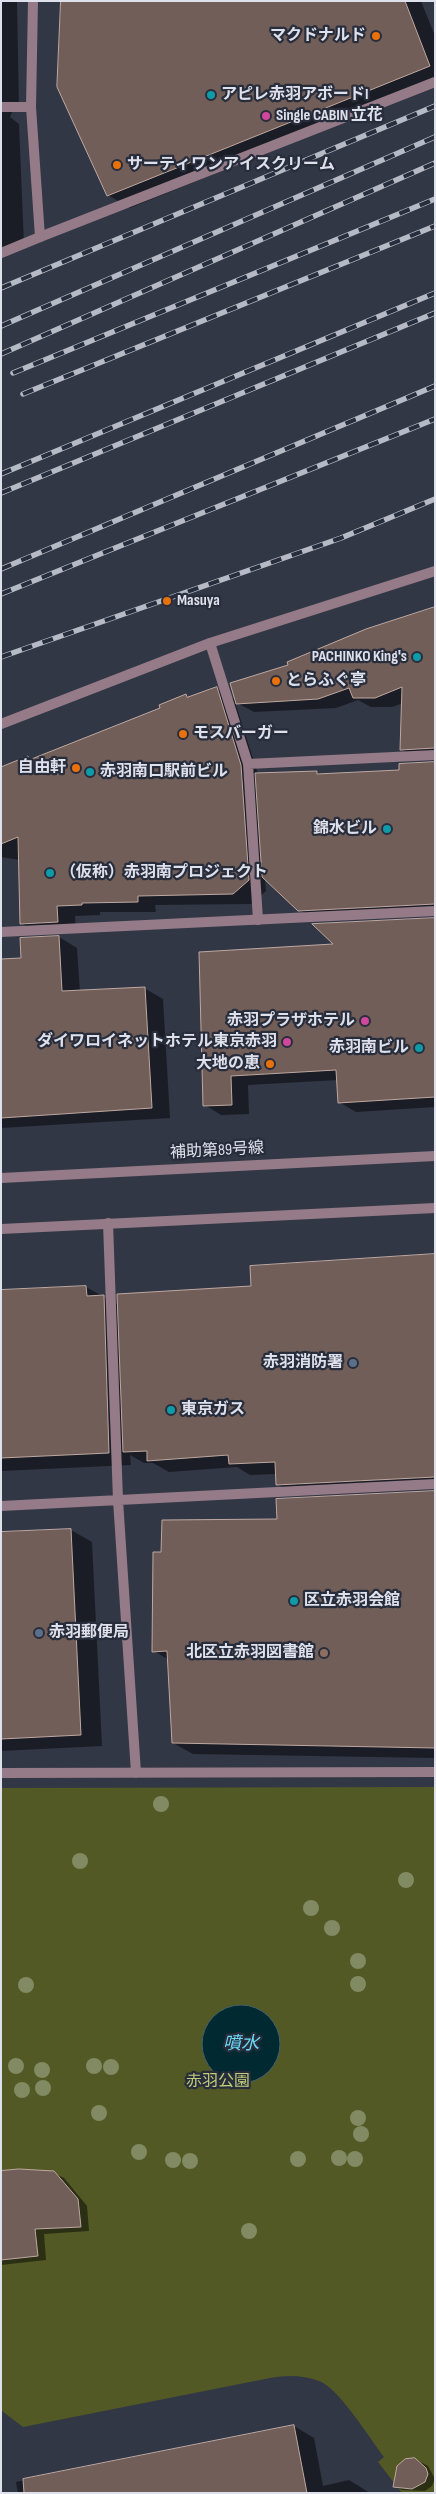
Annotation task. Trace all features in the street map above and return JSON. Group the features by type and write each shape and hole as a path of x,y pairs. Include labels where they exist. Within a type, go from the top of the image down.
{"street":[{"path":"33,1 31,107 40,237"},
{"path":"1,253 435,82"},
{"path":"1,108 31,107"},
{"path":"1,724 210,643 435,570"},
{"path":"210,643 248,764 258,920"},
{"path":"248,764 435,755"},
{"path":"1,932 435,911"},
{"name":"補助第89号線","path":"1,1178 435,1156"},
{"path":"1,1228 435,1208"},
{"path":"108,1223 118,1500 136,1772"},
{"path":"1,1506 435,1484"},
{"path":"1,1773 435,1772"}],"green space":[{"name":"赤羽公園","path":"435,1787 435,2493 402,2493 378,2462 384,2457 345,2403 336,2393 319,2381 301,2377 270,2378 23,2427 2,2411 1,2408 1,1788"}],"water":[{"name":"噴水","path":"233,2005 249,2005 263,2011 274,2022 280,2036 280,2052 274,2066 263,2077 249,2083 233,2083 219,2077 208,2066 202,2052 202,2036 208,2022 219,2011"}],"building":[{"name":"アピレ赤羽アボードI","path":"61,1 405,1 430,66 107,196 57,87"},
{"path":"435,607 435,748 400,750 402,687 375,698 353,698 349,688 318,699 236,704 230,683 288,665 287,662 366,629"},
{"path":"217,687 241,765 249,880 233,894 138,896 138,902 82,903 82,905 57,906 58,922 20,924 18,837 1,844 1,767 28,756 29,760 160,708 159,705 186,694 187,697"},
{"path":"435,762 435,904 298,911 262,877 255,773 317,771 317,774 399,770 399,764"},
{"path":"435,918 435,1097 338,1103 336,1070 231,1076 232,1105 203,1106 199,952 333,944 312,924"},
{"path":"59,936 62,991 145,987 152,1108 1,1118 1,959 21,958 20,938"},
{"path":"435,1254 435,1477 276,1485 275,1462 229,1464 228,1455 147,1461 147,1451 123,1452 117,1294 251,1286 250,1266"},
{"path":"86,1286 87,1296 104,1295 109,1453 1,1458 1,1290"},
{"name":"区立赤羽会館","path":"435,1491 435,1748 172,1743 167,1651 152,1652 153,1552 161,1552 162,1520 277,1519 276,1499"},
{"name":"赤羽郵便局","path":"71,1529 81,1735 1,1739 1,1532"},
{"path":"19,2169 54,2171 78,2199 81,2227 35,2229 38,2256 1,2260 1,2171"},
{"path":"294,2425 307,2493 24,2493 23,2479"},
{"path":"415,2458 426,2468 428,2474 425,2482 412,2489 393,2487 397,2466 405,2459"}],"railway":[{"path":"1,288 435,106"},
{"path":"1,326 435,137"},
{"path":"1,354 435,163"},
{"path":"13,373 435,199"},
{"path":"23,394 435,226"},
{"path":"1,474 435,293"},
{"path":"1,493 435,313"},
{"path":"1,569 435,386"},
{"path":"1,594 435,419"},
{"path":"1,657 341,538 435,499"}],"place":[{"name":"マクドナルド","path":"376,36"},
{"name":"アピレ赤羽アボードI","path":"211,95"},
{"name":"Single CABIN 立花","path":"266,116"},
{"name":"サーティワンアイスクリーム","path":"117,165"},
{"name":"Masuya","path":"167,601"},
{"name":"PACHINKO King's","path":"417,657"},
{"name":"とらふぐ亭","path":"276,681"},
{"name":"モスバーガー","path":"183,734"},
{"name":"自由軒","path":"76,768"},
{"name":"赤羽南口駅前ビル","path":"90,772"},
{"name":"錦水ビル","path":"387,829"},
{"name":"（仮称）赤羽南プロジェクト","path":"50,873"},
{"name":"赤羽プラザホテル","path":"365,1021"},
{"name":"ダイワロイネットホテル東京赤羽","path":"287,1042"},
{"name":"赤羽南ビル","path":"419,1048"},
{"name":"大地の恵","path":"270,1064"},
{"name":"赤羽消防署","path":"353,1363"},
{"name":"東京ガス","path":"171,1410"},
{"name":"区立赤羽会館","path":"294,1601"},
{"name":"赤羽郵便局","path":"39,1633"},
{"name":"北区立赤羽図書館","path":"324,1653"}]}
